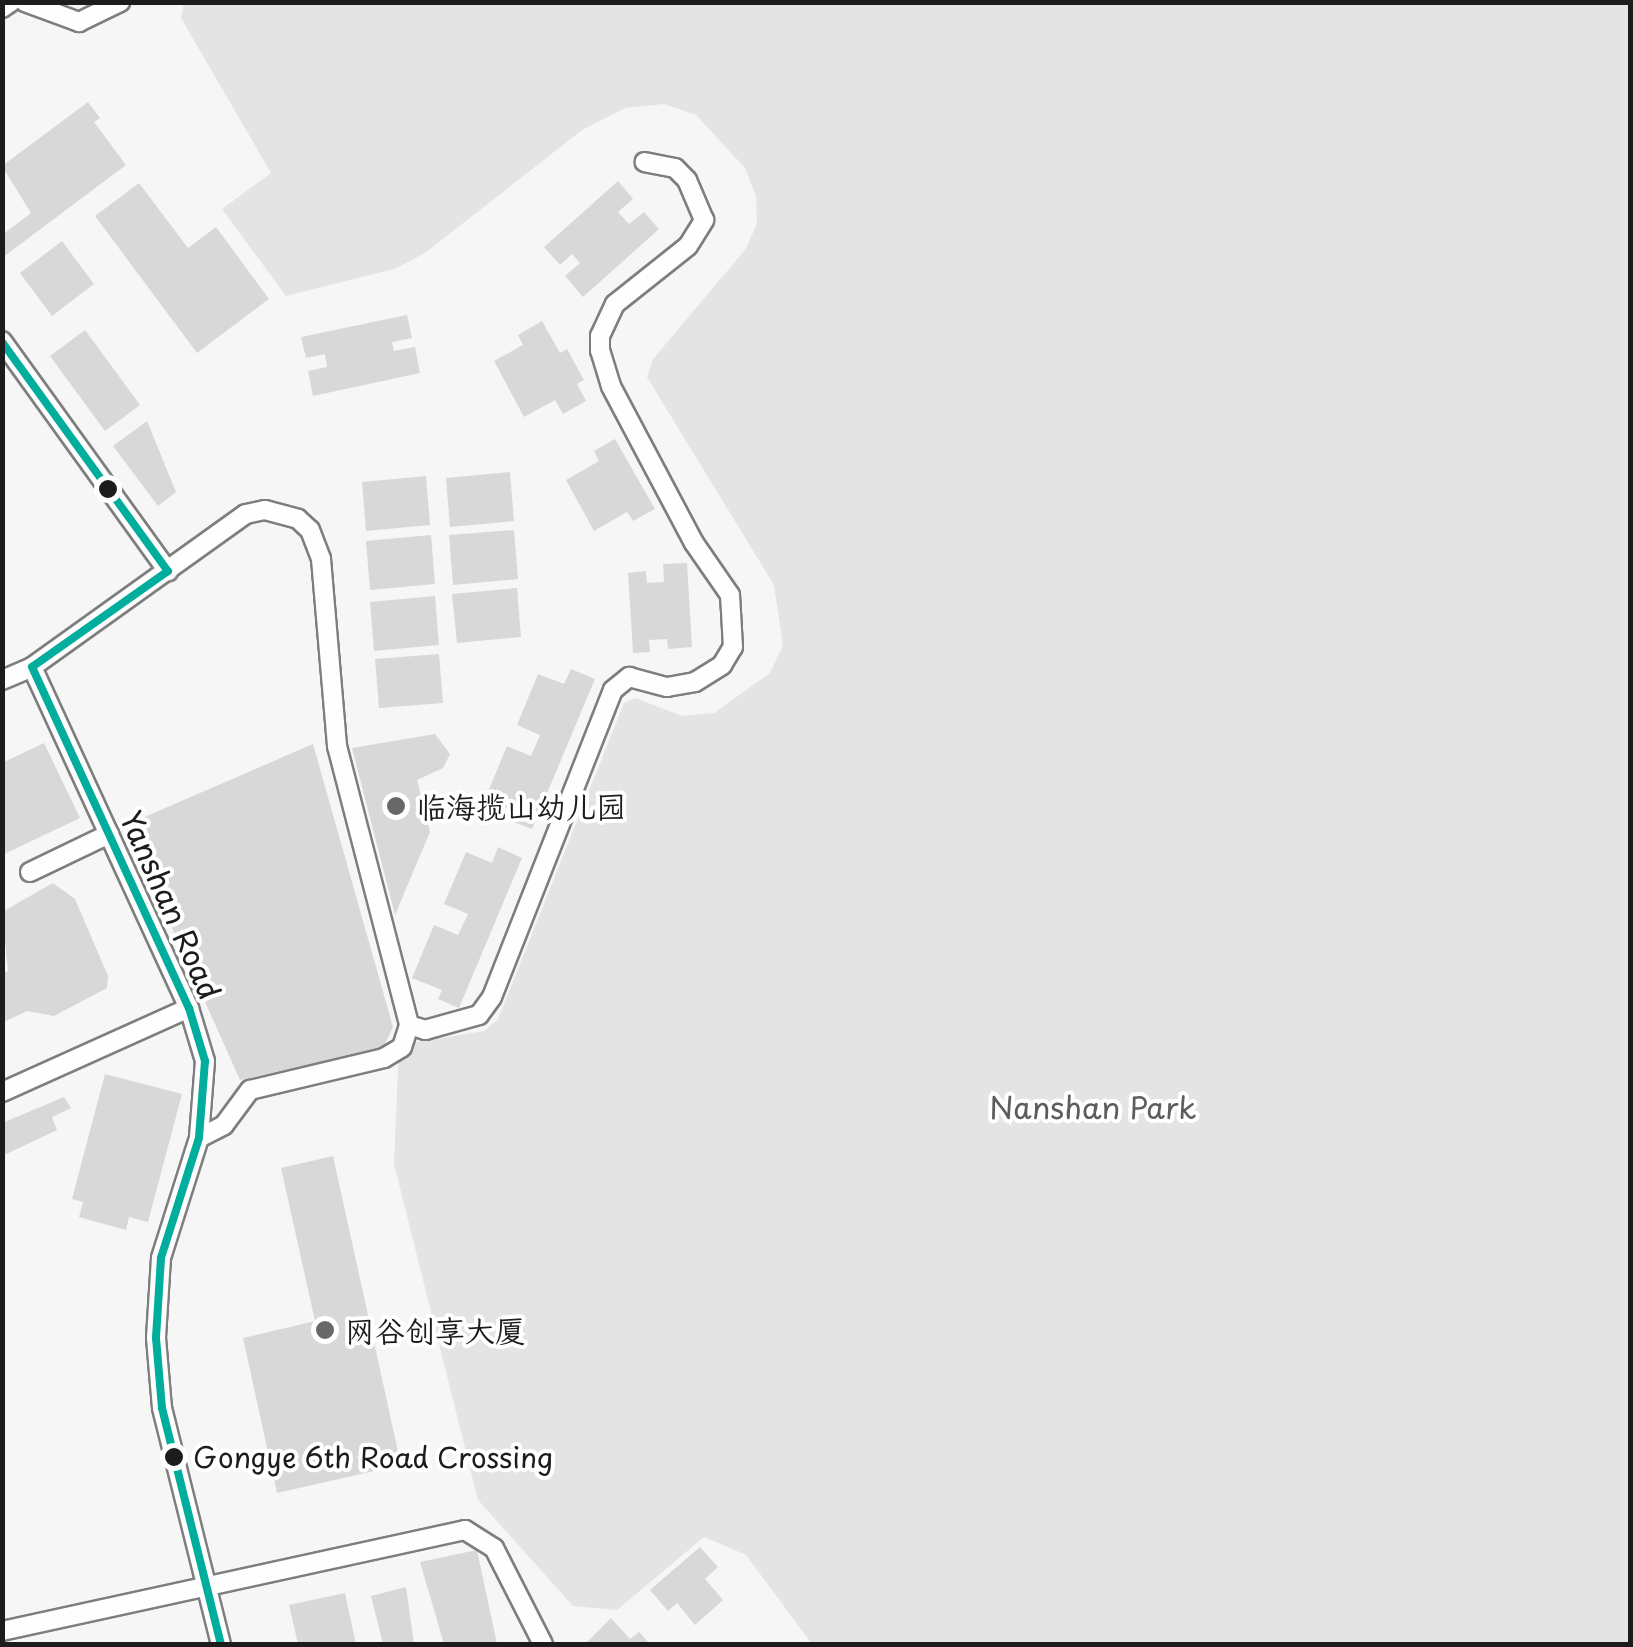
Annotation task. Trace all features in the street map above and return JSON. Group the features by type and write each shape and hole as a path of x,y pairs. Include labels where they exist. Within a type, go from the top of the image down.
{"street":[{"path":"2,8 10,2"},
{"path":"25,2 79,22 120,2"},
{"path":"409,1025 425,1030 479,1015 487,1007 620,682 629,677 676,688 695,682 722,664 732,647 730,595 684,526 611,386 600,351 600,336 615,304 688,246 704,220 688,180 675,168 645,162"},
{"path":"2,341 168,571"},
{"path":"2,680 32,667 225,526 265,510 298,518 318,544 337,746 409,1025 402,1048 384,1058 250,1090 224,1124 199,1138"},
{"name":"Yanshan Road","path":"32,667 189,1008 205,1061 199,1138 161,1258 156,1338 162,1408 221,1644"},
{"path":"30,872 109,834"},
{"path":"2,1092 189,1008"},
{"path":"2,1631 465,1530 494,1548 543,1644"}],"green space":[{"name":"Nanshan Park","path":"184,2 1630,3 1630,1644 812,1644 746,1555 704,1537 617,1610 573,1606 478,1500 394,1164 399,1045 484,1031 498,1019 624,703 635,698 682,716 714,713 770,673 783,645 774,585 647,377 653,359 745,250 757,224 756,196 745,168 696,115 664,104 625,108 582,130 425,253 394,269 286,296 222,209 271,173 181,18"}],"building":[{"path":"88,102 100,118 94,122 126,165 2,258 2,235 31,213 2,166"},
{"path":"618,181 633,199 618,212 629,224 644,212 659,229 583,297 565,276 580,263 572,254 560,265 544,247"},
{"path":"139,183 188,248 216,227 269,299 197,353 95,216"},
{"path":"62,241 94,284 52,316 20,273"},
{"path":"407,315 412,338 392,342 394,351 415,347 420,373 313,396 308,371 327,367 325,354 306,358 301,337"},
{"path":"542,321 560,353 567,349 584,380 577,384 586,401 563,414 555,400 524,417 494,361 523,345 518,335"},
{"path":"85,330 140,405 105,431 50,356"},
{"path":"147,421 176,492 158,506 113,446"},
{"path":"615,439 655,509 633,521 627,512 594,531 566,480 599,461 594,451"},
{"path":"510,472 514,521 450,527 446,478"},
{"path":"426,476 430,525 366,531 362,482"},
{"path":"514,530 518,579 453,585 449,535"},
{"path":"431,535 435,584 370,590 366,541"},
{"path":"687,563 692,647 668,649 667,639 649,640 650,652 633,653 628,573 646,571 647,583 664,582 663,564"},
{"path":"517,588 521,637 457,643 452,594"},
{"path":"435,596 439,645 374,651 370,602"},
{"path":"439,654 443,703 379,708 375,659"},
{"path":"571,669 595,679 532,829 511,821 515,811 485,799 507,746 531,756 540,735 517,725 538,674 564,684"},
{"name":"临海揽山幼儿园","path":"435,734 450,754 443,768 417,780 430,832 395,915 352,748"},
{"path":"44,743 80,818 2,855 2,763"},
{"path":"313,744 393,1027 383,1048 240,1080 126,825"},
{"path":"498,847 522,858 459,1008 438,999 442,990 412,978 434,925 458,935 468,914 444,904 466,852 492,863"},
{"path":"53,883 75,899 108,976 107,988 54,1016 27,1011 2,1023 2,973 8,971 2,912"},
{"path":"105,1074 182,1094 148,1222 129,1217 126,1230 79,1217 83,1202 72,1199"},
{"path":"64,1097 71,1108 52,1117 57,1130 2,1156 2,1123"},
{"name":"网谷创享大厦","path":"333,1156 401,1465 277,1493 243,1338 315,1321 281,1168"},
{"path":"700,1547 718,1567 705,1579 723,1600 695,1625 677,1603 668,1611 650,1590"},
{"path":"477,1550 497,1644 444,1644 420,1562"},
{"path":"406,1587 414,1644 383,1644 371,1596"},
{"path":"345,1593 356,1644 298,1644 289,1605"},
{"path":"611,1618 630,1639 639,1632 650,1644 585,1644"}],"transit line":[{"path":"2,342 168,571 32,667 189,1008 205,1061 199,1138 161,1258 156,1338 162,1408 221,1644"}],"place":[{"name":"临海揽山幼儿园","path":"396,806"},
{"name":"网谷创享大厦","path":"325,1330"},
{"name":"Gongye 6th Road Crossing","path":"174,1457"}]}
